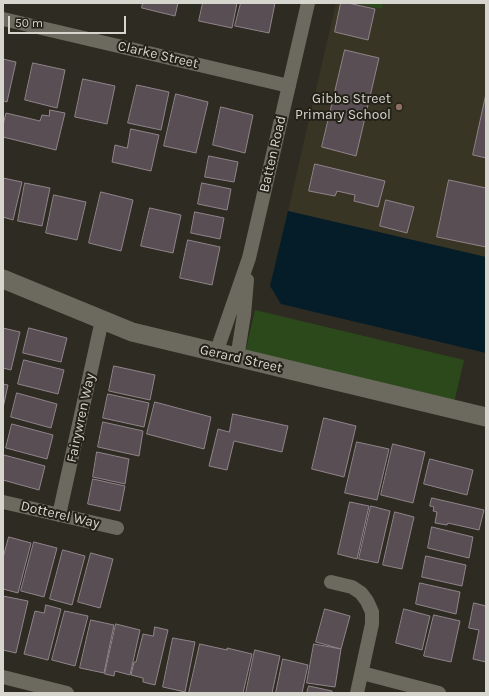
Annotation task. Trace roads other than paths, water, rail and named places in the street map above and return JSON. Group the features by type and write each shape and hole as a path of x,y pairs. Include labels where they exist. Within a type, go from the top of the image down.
{"street":[{"name":"Batten Road","path":"216,353 249,258 308,3"},
{"name":"Clarke Street","path":"3,19 289,86"},
{"name":"Batten Road","path":"237,358 244,315 249,258"},
{"name":"Gerard Street","path":"3,279 132,332 486,418"},
{"name":"Fairywren Way","path":"59,515 102,320"},
{"name":"Dotterel Way","path":"3,502 117,528"},
{"path":"331,582 352,587 361,593 368,601 372,612 372,624 362,673 356,693"},
{"path":"362,673 439,693"},
{"path":"3,677 31,689 67,693"}],"water":[{"path":"288,211 486,257 486,353 281,304 270,286"}],"place":[{"name":"Gibbs Street Primary School","path":"399,107"}]}
